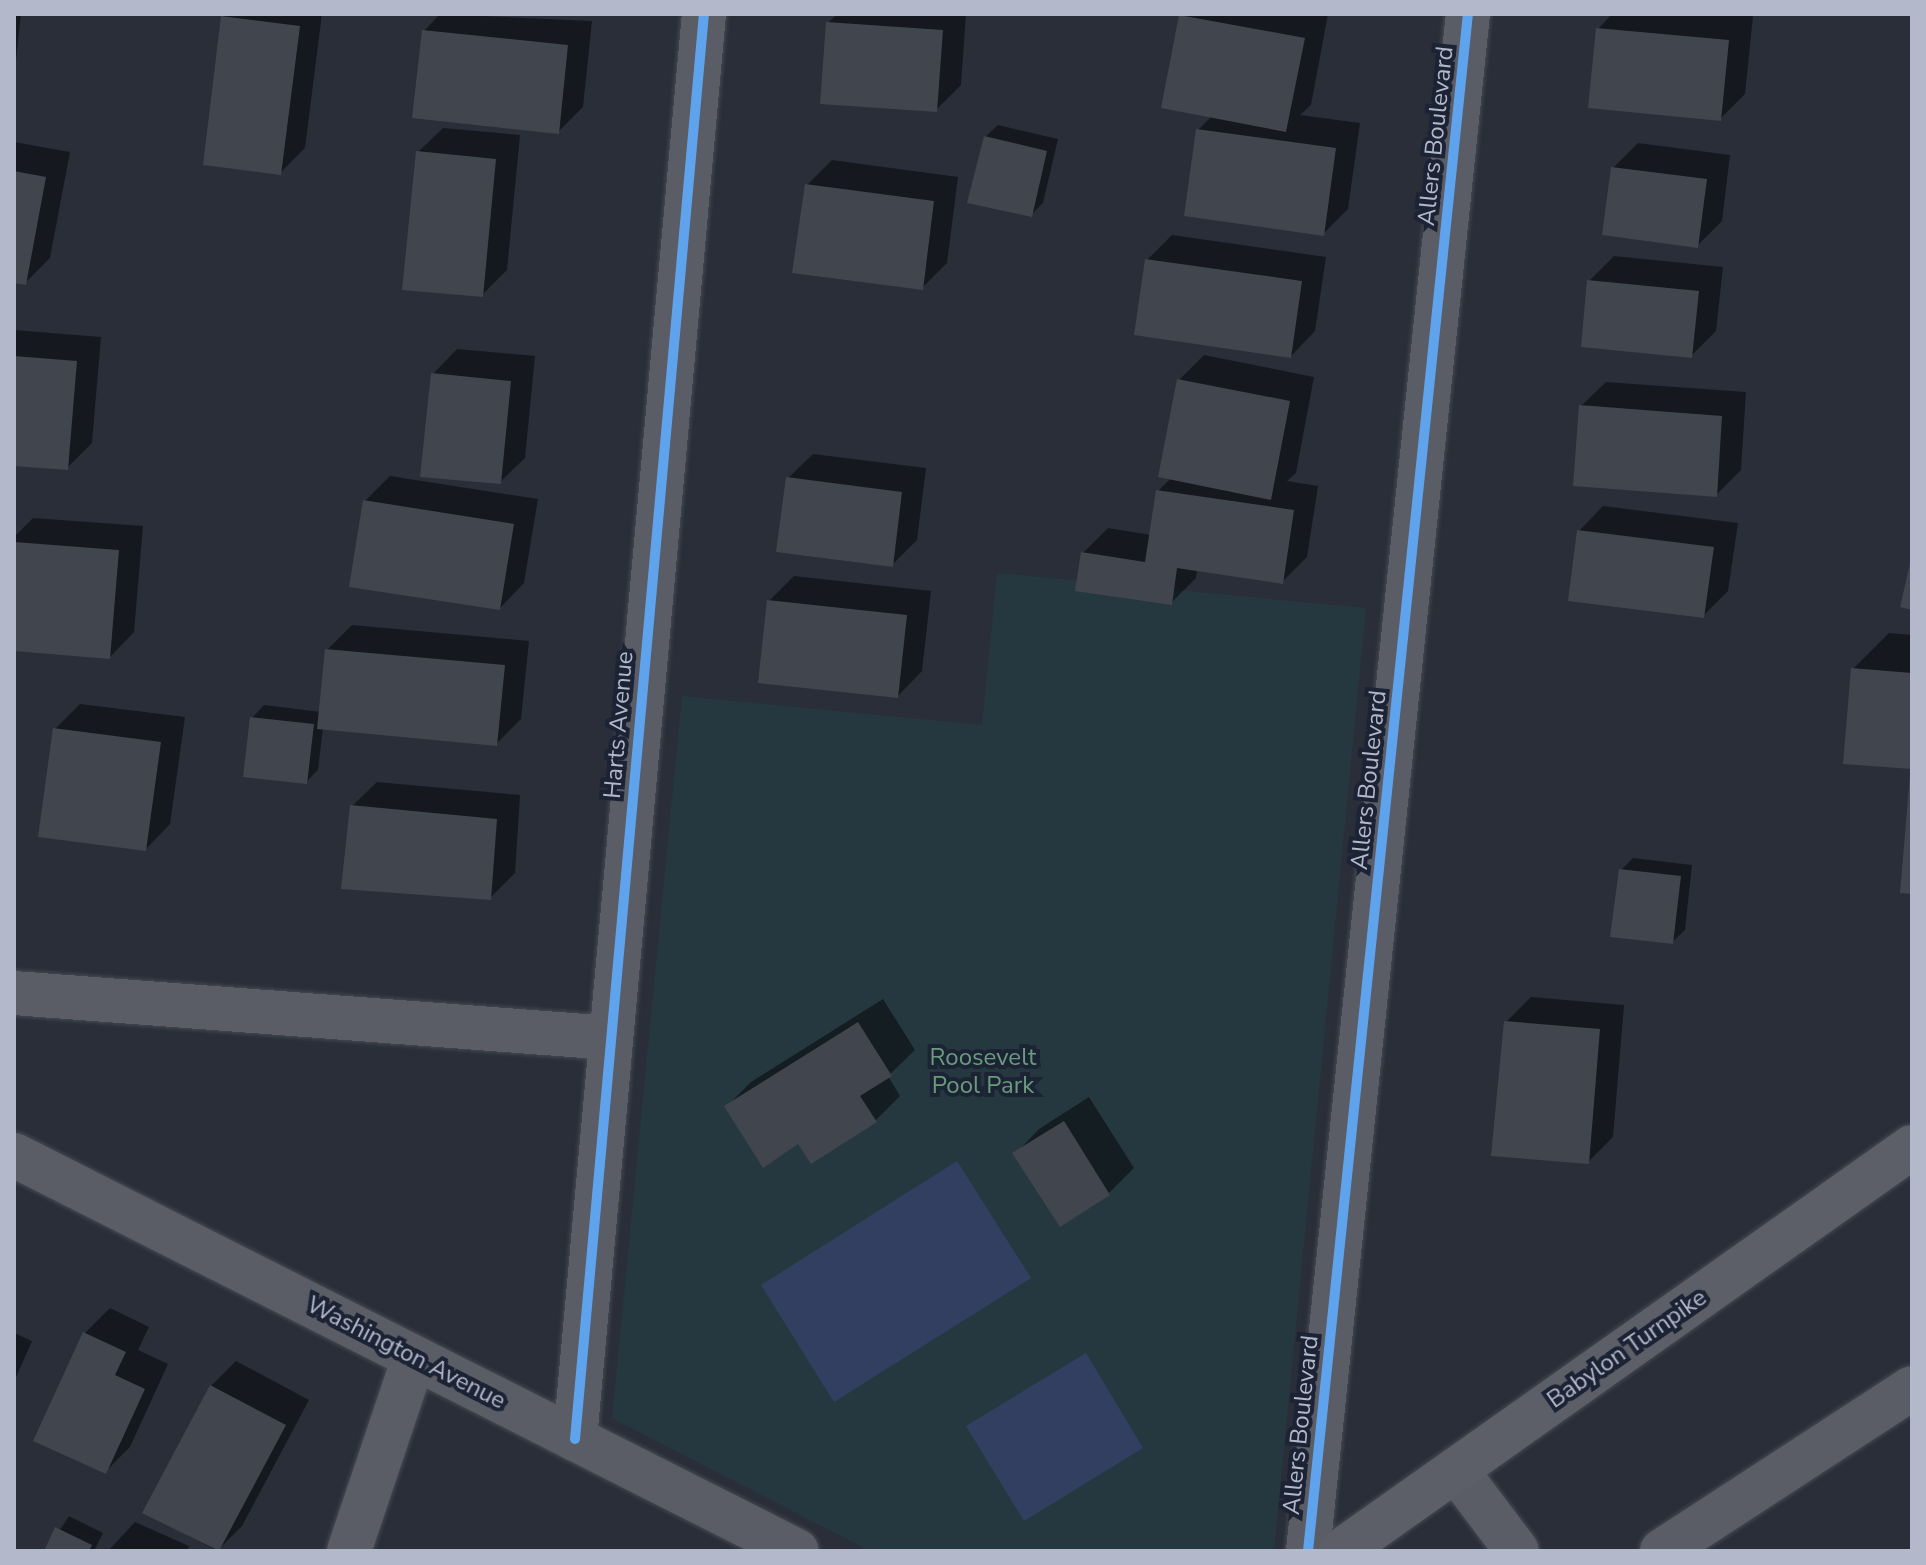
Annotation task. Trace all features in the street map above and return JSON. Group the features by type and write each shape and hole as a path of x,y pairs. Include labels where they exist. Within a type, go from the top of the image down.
{"main road":[{"name":"Babylon Turnpike","path":"1341,1551 1912,1147"}],"street":[{"name":"Harts Avenue","path":"575,1439 704,14"},
{"name":"Allers Boulevard","path":"1308,1551 1468,14"},
{"path":"14,993 611,1038"},
{"name":"Washington Avenue","path":"14,1155 797,1551"},
{"path":"349,1551 414,1358"},
{"path":"1662,1551 1912,1388"},
{"path":"1456,1470 1517,1551"}],"green space":[{"name":"Roosevelt Pool Park","path":"997,573 1366,608 1274,1551 870,1551 612,1418 682,696 982,725"}],"water":[{"path":"957,1161 1031,1278 834,1402 761,1285"},
{"path":"1086,1353 1143,1448 1024,1521 966,1426"}],"building":[{"path":"1179,15 1305,38 1286,132 1161,108"},
{"path":"221,16 300,26 281,175 203,165"},
{"path":"826,22 943,30 937,112 820,104"},
{"path":"1596,28 1729,40 1721,121 1588,108"},
{"path":"422,30 568,45 559,134 412,118"},
{"path":"1196,129 1336,148 1324,236 1184,216"},
{"path":"984,136 1047,151 1032,217 967,203"},
{"path":"416,151 496,159 483,297 402,290"},
{"path":"1611,167 1707,179 1698,248 1602,235"},
{"path":"14,171 46,177 26,285 14,283"},
{"path":"805,184 934,201 923,290 792,273"},
{"path":"1145,259 1302,281 1291,358 1134,335"},
{"path":"1587,280 1699,291 1692,358 1581,347"},
{"path":"14,356 77,361 68,470 14,466"},
{"path":"431,373 511,381 501,484 420,477"},
{"path":"1177,379 1290,401 1271,500 1158,477"},
{"path":"1579,405 1722,416 1717,497 1573,486"},
{"path":"786,477 902,492 893,567 776,552"},
{"path":"1156,490 1294,510 1283,584 1177,568 1172,605 1075,591 1081,552 1145,562"},
{"path":"363,500 514,524 500,610 349,587"},
{"path":"1577,530 1714,547 1704,618 1568,601"},
{"path":"14,542 119,550 110,659 14,651"},
{"path":"1912,559 1912,610 1900,607"},
{"path":"767,600 907,615 898,698 758,683"},
{"path":"325,649 505,665 497,746 317,729"},
{"path":"1851,668 1912,673 1912,769 1843,764"},
{"path":"250,717 314,724 307,784 243,777"},
{"path":"53,728 161,742 146,851 38,837"},
{"path":"1912,774 1912,894 1900,893"},
{"path":"350,805 497,819 491,900 341,889"},
{"path":"1619,869 1681,876 1673,944 1610,937"},
{"path":"1504,1021 1600,1029 1589,1164 1491,1156"},
{"path":"858,1022 892,1076 860,1096 877,1122 811,1164 798,1144 763,1168 724,1106"},
{"path":"1064,1121 1110,1195 1060,1227 1012,1153"},
{"path":"83,1332 126,1352 115,1375 145,1389 106,1474 33,1441"},
{"path":"210,1385 286,1425 219,1551 142,1513"},
{"path":"55,1527 92,1545 89,1551 44,1551"}],"cycle path":[{"path":"575,1439 704,14"},
{"path":"1308,1551 1468,14"}]}
